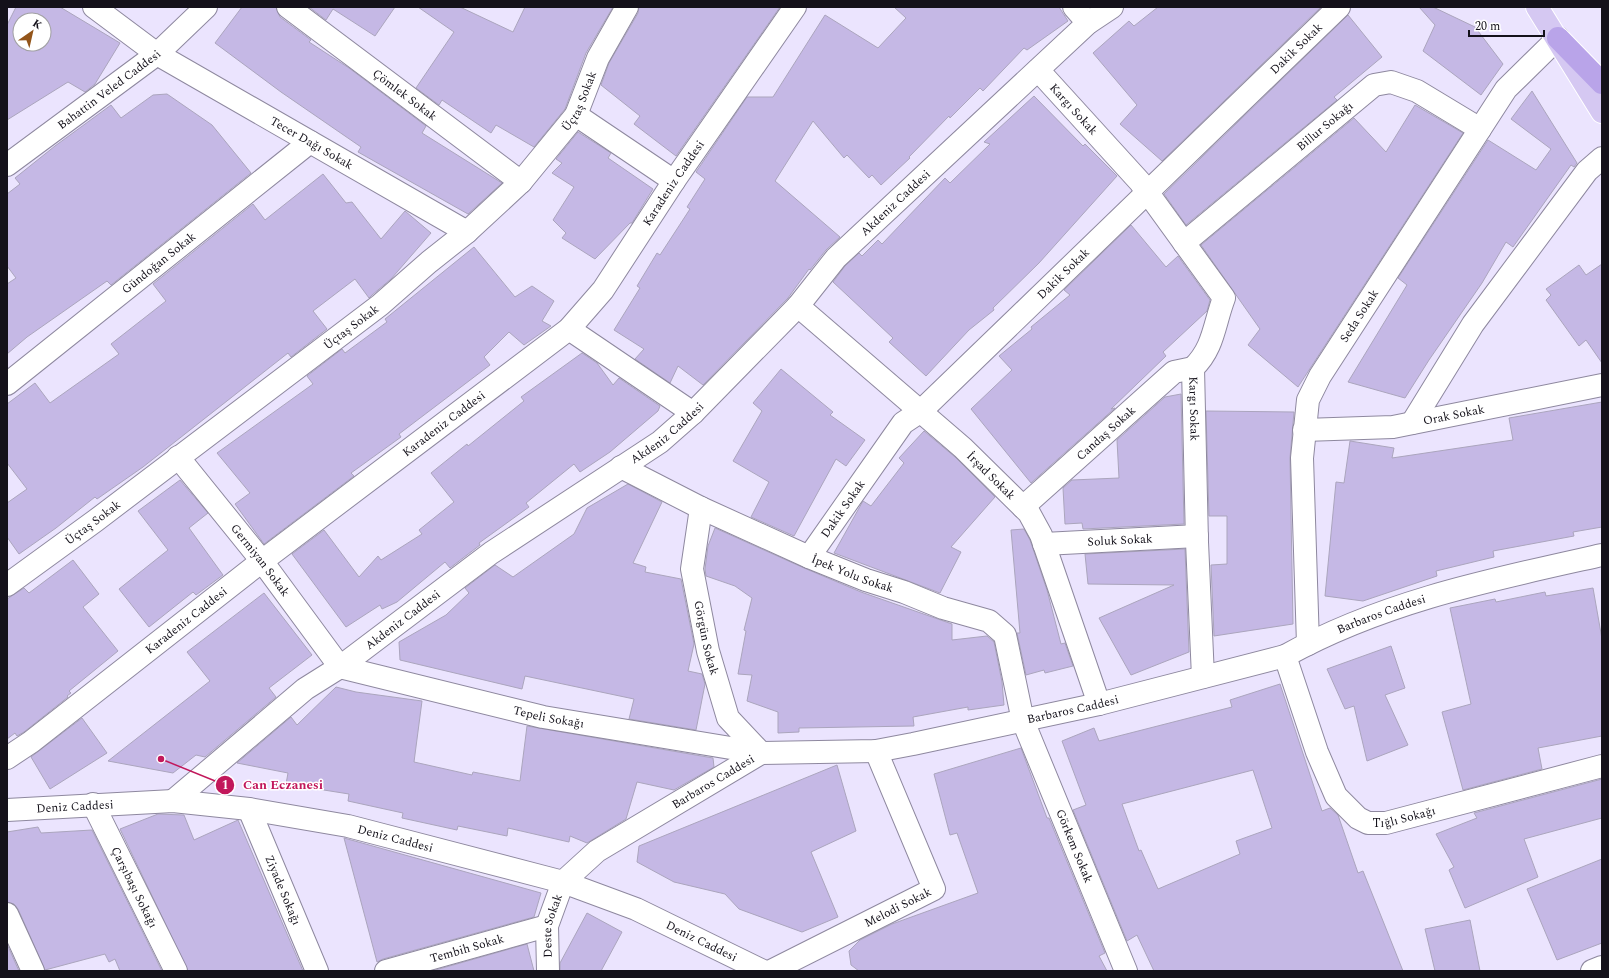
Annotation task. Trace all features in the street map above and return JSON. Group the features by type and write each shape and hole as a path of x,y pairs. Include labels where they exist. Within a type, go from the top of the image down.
{"highway":[{"path":"1558,38 1602,83"}],"main road":[{"path":"1537,7 1558,38 1602,112"}],"street":[{"name":"Tecer Dağı Sokak","path":"94,7 157,54 467,232"},
{"name":"Bahattin Veled Caddesi","path":"7,165 157,54 206,7"},
{"name":"Çömlek Sokak","path":"288,7 521,182"},
{"name":"Üçtaş Sokak","path":"7,585 95,522 178,457 380,305 429,262 467,232 521,182 576,115 598,58 627,7"},
{"name":"Karadeniz Caddesi","path":"7,758 31,742 262,561 569,328 603,290 674,181 795,7"},
{"path":"1074,7 1088,23"},
{"name":"Akdeniz Caddesi","path":"174,801 305,689 340,667 491,553 660,442 693,413 798,306 836,258 1088,23 1112,7"},
{"name":"Dakik Sokak","path":"809,557 903,423 921,411 1339,7"},
{"name":"Seda Sokak","path":"1308,644 1302,458 1308,400 1320,376 1480,129 1511,84 1558,38"},
{"name":"Kargı Sokak","path":"1038,70 1148,192 1224,298 1217,318 1214,336 1204,358 1194,368 1196,536 1203,677"},
{"name":"Billur Sokağı","path":"1184,243 1374,85 1391,82 1417,91 1480,129"},
{"path":"576,115 674,181"},
{"name":"Gündoğan Sokak","path":"7,384 310,142"},
{"path":"1412,423 1473,324 1587,171 1602,158"},
{"name":"İrşad Sokak","path":"798,306 963,448 1029,513 1041,535 1099,704"},
{"path":"569,328 693,413"},
{"name":"Candaş Sokak","path":"1023,507 1174,372 1194,368"},
{"name":"Orak Sokak","path":"1304,430 1393,427 1602,385"},
{"name":"Germiyan Sokak","path":"178,457 262,561 340,667"},
{"name":"İpek Yolu Sokak","path":"621,467 701,508 809,557 866,580 904,592 943,608 989,621 1005,635 1023,721"},
{"name":"Görgün Sokak","path":"701,508 692,569 708,651 728,718 760,753"},
{"name":"Soluk Sokak","path":"1044,544 1196,536"},
{"name":"Barbaros Caddesi","path":"563,882 597,852 760,753 876,751 1099,704 1286,656 1308,644 1410,602 1468,585 1602,554"},
{"name":"Tığlı Sokağı","path":"1286,656 1317,752 1336,796 1350,812 1368,823 1386,823 1602,766"},
{"name":"Tepeli Sokağı","path":"340,667 543,717 760,753"},
{"name":"Görkem Sokak","path":"1023,721 1126,971"},
{"name":"Melodi Sokak","path":"771,971 934,889 876,751"},
{"name":"Deniz Caddesi","path":"7,810 93,804 174,801 249,809 348,826 563,882 636,909 763,971"},
{"name":"Çarşıbaşı Sokağı","path":"93,804 176,971"},
{"name":"Ziyade Sokağı","path":"249,809 317,971"},
{"name":"Deste Sokak","path":"548,971 547,926 563,882"},
{"path":"7,914 32,971"},
{"name":"Tembih Sokak","path":"387,971 547,926"},
{"path":"1592,971 1602,967"}],"building":[{"path":"16,7 60,7 120,43 95,84 85,92 68,82 7,120 7,25 12,15 12,52 52,52 52,12 14,12"},
{"path":"242,7 276,7 280,17 311,40 309,42 349,68 426,126 422,133 502,183 468,214 358,152 361,147 281,92 215,43"},
{"path":"309,7 395,7 375,36 333,9 326,20"},
{"path":"418,7 460,7 513,32 525,7 613,7 586,53 565,109 534,147 496,125 491,133 442,100 439,105 416,88 454,32"},
{"path":"639,7 780,7 676,156 634,124 640,116 601,85 609,63 638,13"},
{"path":"894,7 1059,7 1068,21 1027,50 1024,48 983,91 980,88 950,118 949,116 909,157 910,158 881,185 872,175 869,178 847,155 844,158 813,121 775,181 840,237 826,250 810,270 809,269 788,298 703,385 678,366 670,383 635,359 644,349 614,330 640,288 637,286 657,253 660,255 690,209 687,207 705,179 696,172 747,97 773,97 825,15 878,48 906,18"},
{"path":"1158,7 1321,7 1162,161 1120,124 1137,105 1093,53 1129,21 1134,26"},
{"path":"1419,7 1433,7 1475,27 1503,64 1481,95 1423,51 1435,25"},
{"path":"1348,15 1382,57 1334,97 1337,100 1186,225 1164,194"},
{"path":"1532,91 1577,163 1574,167 1571,165 1513,247 1506,242 1482,283 1405,398 1348,382 1407,285 1398,278 1488,140 1536,170 1551,149 1511,119"},
{"path":"167,94 212,125 251,173 111,285 107,281 27,337 7,354 7,284 16,278 7,266 7,194 20,184 15,178 55,146 111,105 121,118 153,95"},
{"path":"1034,96 1083,146 1085,144 1117,176 1039,263 993,308 994,310 969,330 926,376 889,342 893,338 833,282 845,266 859,253 862,256 878,240 882,244 945,178 950,183 990,144 984,142"},
{"path":"1415,105 1463,133 1298,387 1248,345 1260,329 1201,245 1354,118 1386,152"},
{"path":"578,132 611,153 608,158 653,189 632,223 630,223 595,259 562,238 566,233 553,220 574,187 552,173 562,163 556,159"},
{"path":"323,174 346,203 352,202 381,239 405,211 431,233 391,279 369,298 355,279 313,311 327,329 291,357 288,353 143,467 97,499 95,497 56,528 19,554 7,537 7,503 27,489 7,463 7,404 35,383 50,403 119,354 111,344 166,301 153,284 253,204 265,220"},
{"path":"1131,225 1166,267 1178,256 1210,300 1207,311 1163,352 1166,356 1111,409 1115,408 1031,483 971,409 1012,370 999,356 1070,295 1064,290"},
{"path":"474,247 515,297 532,286 554,301 542,321 551,326 524,345 509,332 484,357 490,365 399,434 401,437 351,473 354,476 264,544 235,504 250,493 217,453 313,384 307,376 342,349 345,353 387,322 385,319"},
{"path":"1602,264 1602,363 1586,340 1579,346 1546,300 1551,295 1546,289 1579,265 1586,275"},
{"path":"582,353 597,363 613,385 619,378 660,406 658,411 610,452 580,472 574,464 526,503 529,507 479,543 480,545 450,568 445,562 397,602 382,609 380,605 346,627 292,554 324,530 359,577 378,556 381,560 422,534 419,530 454,502 431,473 467,444 468,446 524,401 521,397"},
{"path":"781,369 833,412 830,415 865,440 846,466 836,459 794,536 751,517 769,482 733,461 762,411 753,403"},
{"path":"1181,394 1184,524 1083,529 1082,523 1065,524 1063,488 1072,480 1119,478 1117,440 1165,397"},
{"path":"1602,402 1602,527 1573,532 1574,536 1493,551 1494,557 1436,571 1437,576 1363,601 1325,596 1336,482 1344,483 1350,441 1394,448 1392,458 1513,440 1509,418"},
{"path":"1206,411 1294,412 1290,458 1293,624 1214,636 1211,565 1227,564 1227,516 1209,516"},
{"path":"924,431 955,457 995,497 951,547 961,552 940,593 834,553 863,501 871,506 904,463 899,458"},
{"path":"180,480 208,513 189,528 223,575 196,595 193,592 149,627 119,589 168,550 138,511"},
{"path":"628,484 662,502 633,563 646,567 645,572 681,579 694,644 688,671 702,674 705,684 696,730 629,719 634,699 525,676 522,689 400,660 399,642 446,615 469,593 465,588 495,565 513,577 574,534 587,508"},
{"path":"715,528 861,592 952,624 952,640 987,636 994,642 1002,682 1004,705 968,710 968,707 913,717 914,726 799,728 799,732 778,733 778,712 747,701 752,675 738,674 746,631 744,630 752,598 735,586 706,576 705,569 708,546"},
{"path":"1024,529 1030,540 1047,590 1061,644 1065,643 1073,666 1045,673 1044,670 1026,675 1017,633 1020,633 1011,530"},
{"path":"1185,549 1189,652 1131,675 1099,618 1174,585 1088,584 1085,554"},
{"path":"73,560 99,594 83,607 118,651 69,691 71,693 67,696 68,697 24,732 17,736 15,733 7,739 7,599 24,588 29,593"},
{"path":"1593,588 1602,639 1602,736 1538,748 1542,769 1463,790 1442,712 1471,704 1450,608 1495,599 1496,602 1545,592 1546,596"},
{"path":"264,593 312,655 269,688 276,697 205,757 196,755 173,773 108,761 210,681 187,652"},
{"path":"1391,646 1405,688 1385,695 1408,745 1367,761 1354,706 1345,709 1327,669"},
{"path":"1280,684 1322,811 1330,808 1338,815 1358,873 1363,871 1403,971 1154,971 1137,935 1127,941 1073,810 1086,805 1062,741 1094,728 1099,741 1232,707 1230,700","holes":["1253,770 1272,828 1236,841 1240,854 1158,889 1141,850 1139,851 1122,804"]},
{"path":"336,687 356,692 422,701 414,762 472,775 473,772 520,781 527,726 713,758 714,767 674,790 637,782 626,819 587,843 570,836 569,842 508,828 507,836 458,826 457,830 402,818 403,813 348,801 349,794 286,784 288,773 237,763 291,717 297,725"},
{"path":"82,718 107,753 50,789 31,757"},
{"path":"1021,748 1047,818 1049,818 1105,953 1099,956 1107,971 859,971 851,965 849,951 860,940 892,924 978,893 957,833 950,835 934,774"},
{"path":"837,765 856,831 811,852 838,917 802,932 739,909 725,894 674,882 637,862 639,846"},
{"path":"1602,779 1602,818 1524,839 1538,877 1465,908 1449,870 1454,867 1436,834 1477,818 1474,813"},
{"path":"158,814 184,815 194,840 238,820 303,971 188,971 120,829"},
{"path":"38,827 41,833 92,830 162,971 120,971 115,959 109,962 105,954 45,970 18,909 14,904 7,902 7,832"},
{"path":"344,838 541,893 534,917 383,959 377,962"},
{"path":"1602,859 1602,943 1557,960 1527,889"},
{"path":"587,913 622,932 601,971 560,971 560,963"},
{"path":"1470,920 1480,971 1435,971 1425,929"},
{"path":"7,944 19,971 7,971"},
{"path":"527,944 534,971 432,971"}],"place":[{"name":"Can Eczanesi","path":"161,759"}]}
